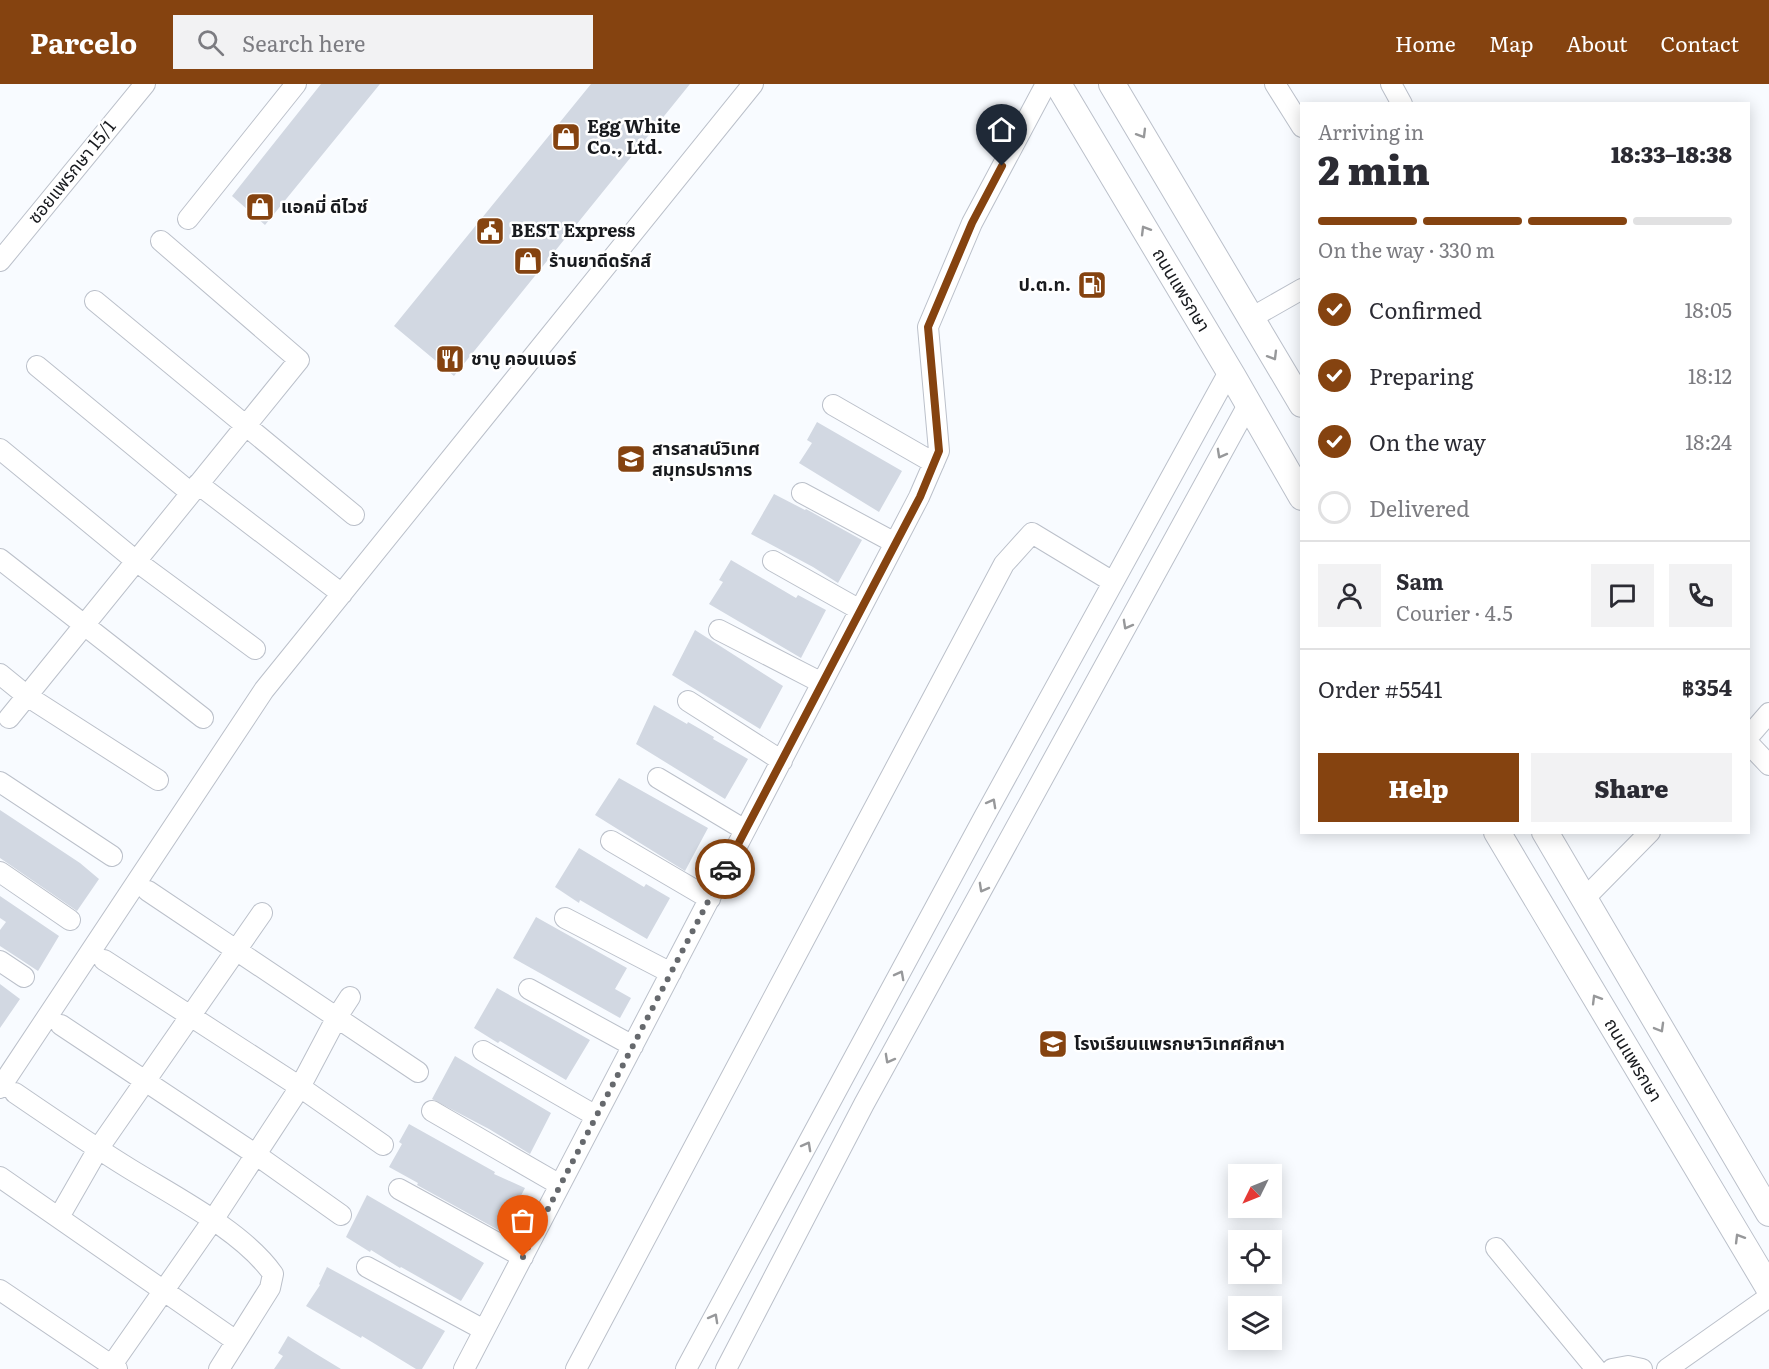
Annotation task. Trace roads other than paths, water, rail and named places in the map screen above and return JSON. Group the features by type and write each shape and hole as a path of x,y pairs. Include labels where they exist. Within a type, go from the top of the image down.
{"main road":[{"name":"ถนนแพรกษา","path":"1058,84 1230,370 1300,493"},
{"path":"1112,84 1300,401"},
{"name":"ถนนแพรกษา","path":"1498,834 1769,1288"},
{"path":"1546,834 1769,1213"}],"street":[{"name":"ซอยแพรกษา 15/1","path":"0,261 145,84"},
{"path":"188,219 296,84"},
{"path":"219,1369 270,1288 273,1274 264,1261 213,1220 7,1090 264,690 753,84"},
{"path":"464,1369 920,497 939,451 928,327 972,223 1046,84"},
{"path":"1275,84 1300,124"},
{"path":"1391,84 1401,102"},
{"path":"9,718 299,360 161,241"},
{"path":"1251,318 1300,290"},
{"path":"95,301 354,515"},
{"path":"37,366 195,488 342,594"},
{"path":"686,1369 1230,370"},
{"path":"726,1369 864,1104 1249,403"},
{"path":"832,405 934,464"},
{"path":"0,449 136,561 255,650"},
{"path":"802,493 895,543"},
{"path":"576,1369 1004,564 1032,533 1113,582"},
{"path":"0,559 203,718"},
{"path":"773,561 860,610"},
{"path":"719,630 822,683"},
{"path":"0,674 27,696 158,780"},
{"path":"688,702 782,761"},
{"path":"1750,735 1769,713"},
{"path":"1750,745 1769,765"},
{"path":"658,778 745,830"},
{"path":"0,782 112,856"},
{"path":"1584,899 1648,834"},
{"path":"611,841 710,899"},
{"path":"0,872 70,920"},
{"path":"148,891 418,1072"},
{"path":"59,1217 98,1149 262,914"},
{"path":"565,918 671,973"},
{"path":"104,960 300,1087 383,1145"},
{"path":"0,961 24,977"},
{"path":"529,989 633,1046"},
{"path":"1,1293 112,1368 300,1087 350,997"},
{"path":"61,1025 255,1154 341,1215"},
{"path":"483,1051 596,1116"},
{"path":"432,1111 560,1185"},
{"path":"0,1177 236,1341"},
{"path":"399,1189 523,1257"},
{"path":"1496,1248 1596,1369"},
{"path":"368,1267 484,1330"},
{"path":"1667,1369 1769,1297"},
{"path":"1612,1369 1628,1366 1642,1369"}],"place":[{"name":"Egg White Co., Ltd.","path":"566,137"},
{"name":"แอคมี่ ดีไวซ์","path":"260,207"},
{"name":"BEST Express","path":"490,231"},
{"name":"ร้านยาดีดรักส์","path":"528,261"},
{"name":"ป.ต.ท.","path":"1092,285"},
{"name":"ชาบู คอนเนอร์","path":"450,359"},
{"name":"สารสาสน์วิเทศ สมุทรปราการ","path":"631,459"},
{"name":"โรงเรียนแพรกษาวิเทศศึกษา","path":"1053,1044"}]}
